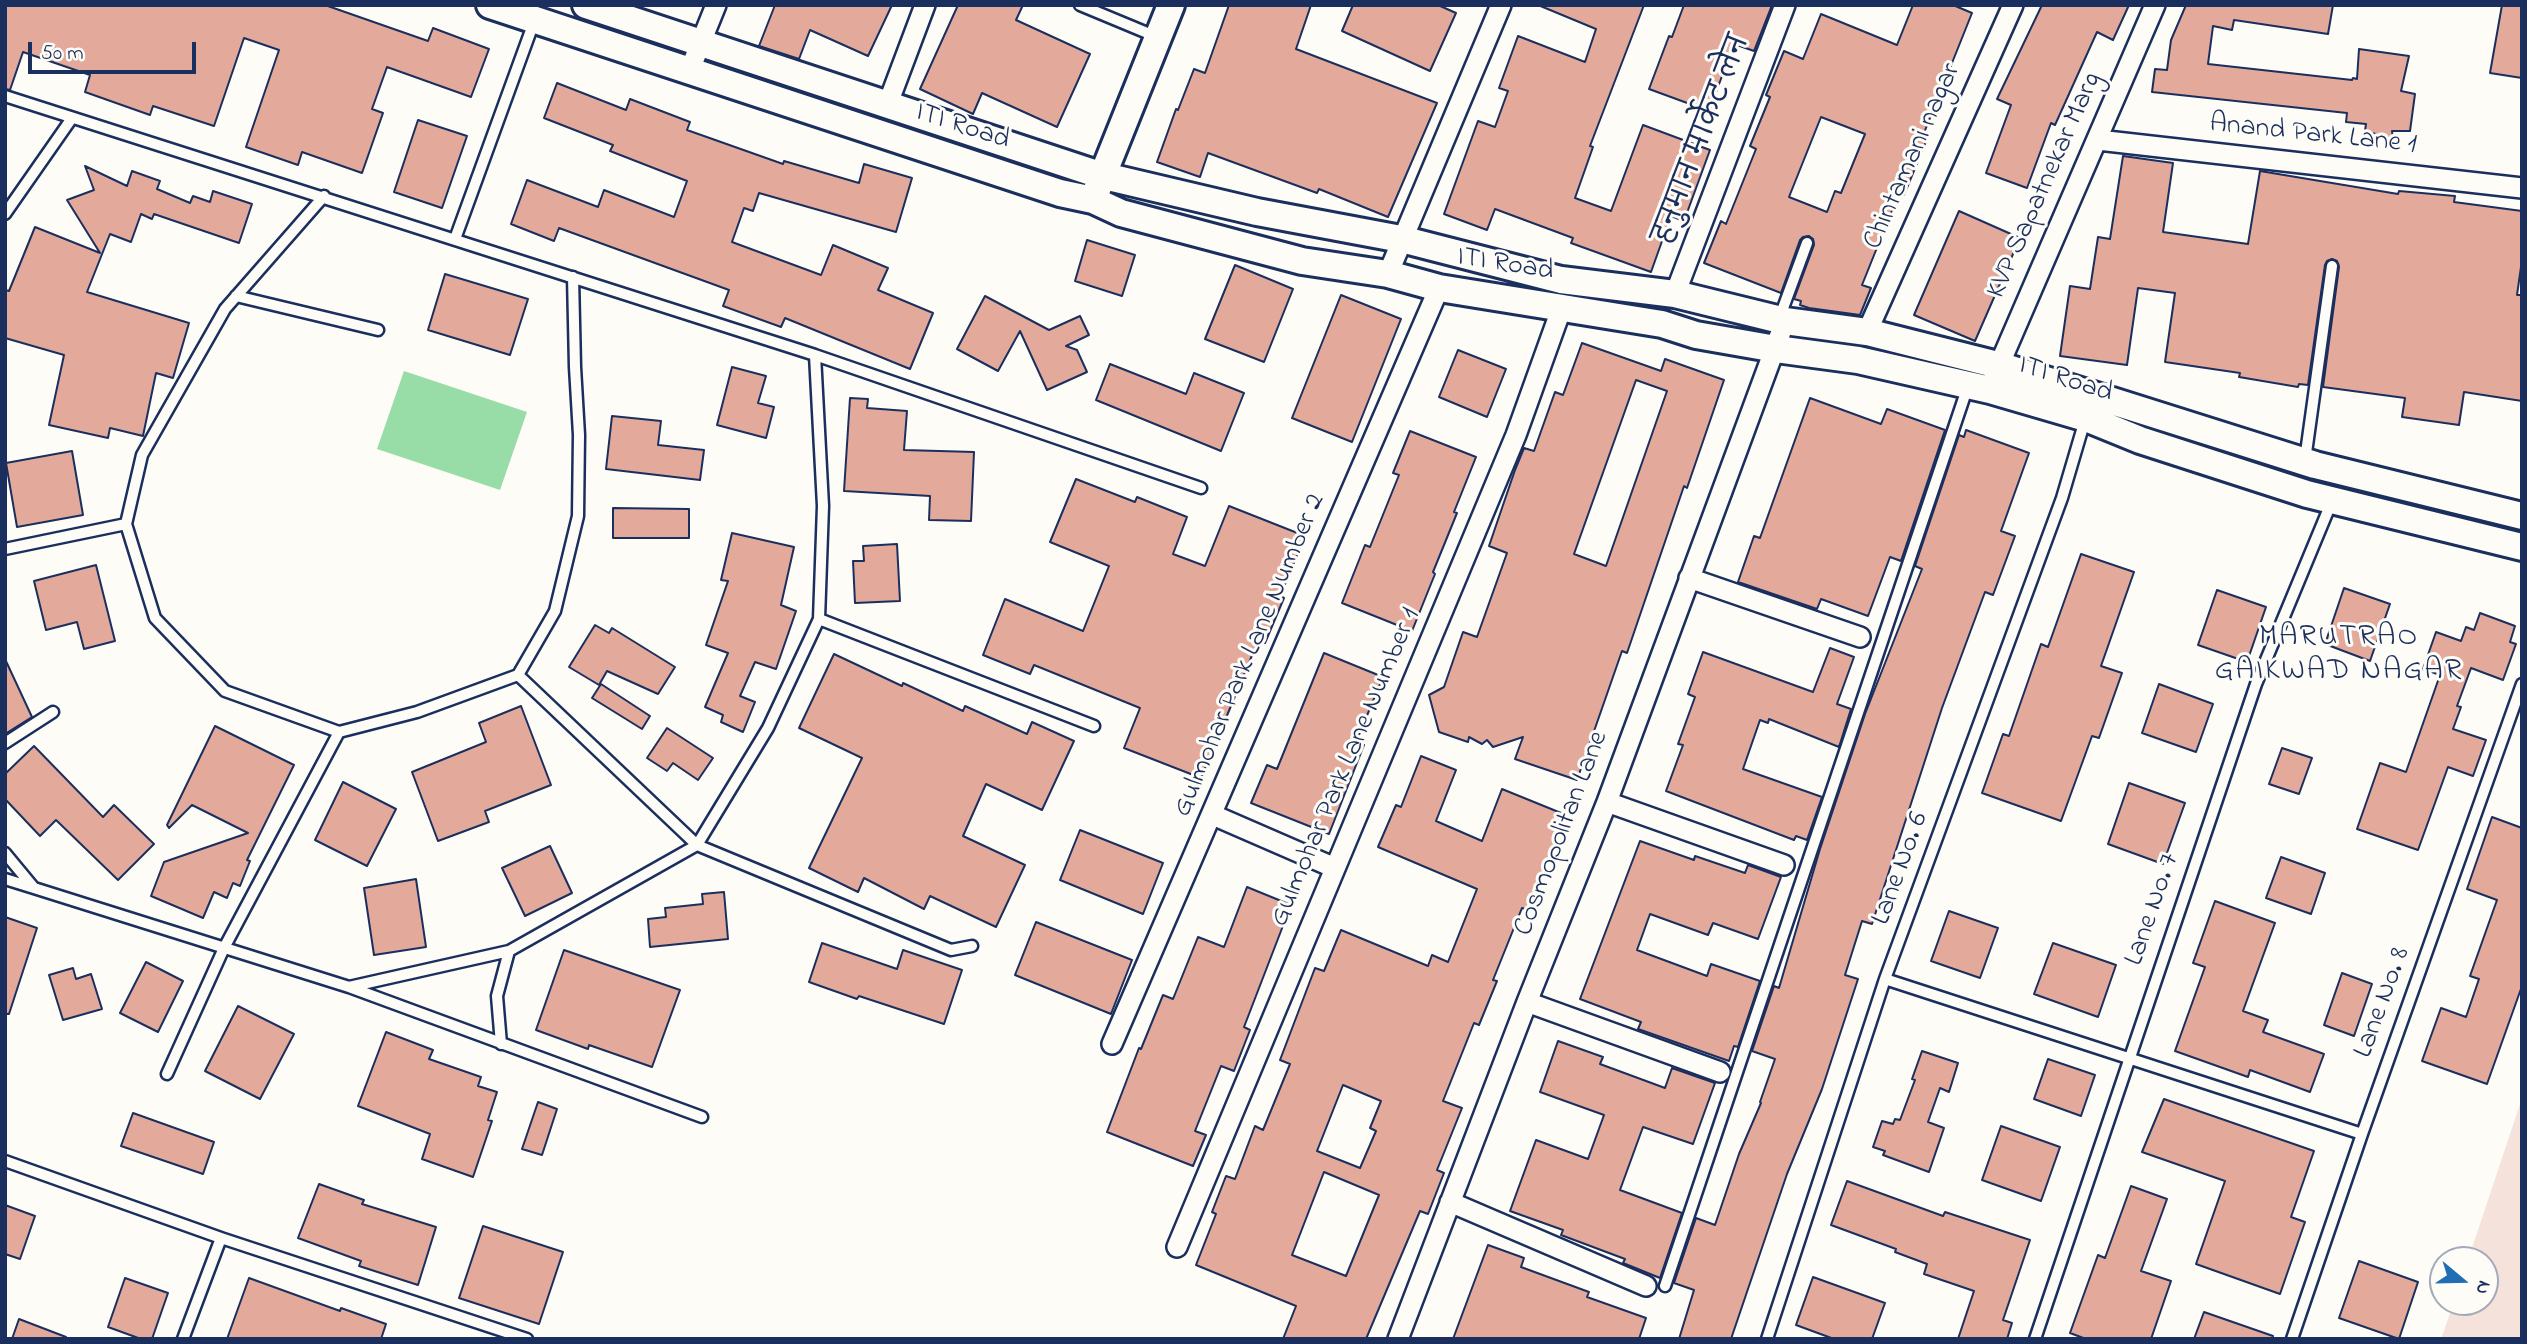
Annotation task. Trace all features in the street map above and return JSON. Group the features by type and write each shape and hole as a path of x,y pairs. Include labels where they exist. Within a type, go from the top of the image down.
{"main road":[{"name":"ITI Road","path":"490,5 538,13 689,72 1059,193 1097,188"},
{"name":"ITI Road","path":"586,5 637,18 701,43 887,106 1097,188 1257,212 1401,239 1561,280 1675,294 1782,321 1867,332 1986,380"},
{"path":"1097,188 1171,5"},
{"name":"ITI Road","path":"1097,188 1121,213 1301,261 1388,274 1439,288 1662,324 1696,335 1776,349 1986,380 2522,516"},
{"name":"ITI Road","path":"2090,406 2140,440 2332,501 2522,547"}],"street":[{"path":"689,72 716,5"},
{"path":"887,106 925,5"},
{"path":"1388,274 1501,5"},
{"name":"हनुमान मार्केट लेन","path":"1675,294 1785,5"},
{"name":"Chintamani nagar","path":"1867,332 2013,5"},
{"name":"KVP Sapatnekar Marg","path":"1986,380 2098,140 2155,5"},
{"name":"Anand Park Lane 1","path":"2098,140 2522,187"},
{"name":"Gulmohar Park Lane Number 2","path":"1112,1044 1439,288"},
{"name":"Gulmohar Park Lane Number 1","path":"1177,1247 1516,435 1562,307"},
{"name":"Cosmopolitan Lane","path":"1398,1339 1527,1002 1608,802 1776,349 1782,321"},
{"path":"1689,578 1860,637"},
{"path":"1608,802 1784,864"},
{"path":"1213,815 1335,868"},
{"path":"1527,1002 1720,1072"},
{"path":"1450,1202 1656,1286"}],"lane":[{"path":"1080,5 1157,38"},
{"path":"456,239 538,13"},
{"path":"5,96 815,355 1201,488"},
{"path":"5,214 72,118"},
{"path":"324,196 225,309 142,456 126,524 155,618 225,691 339,732 417,712 519,675 555,611 578,516 579,435 573,276"},
{"path":"1782,321 1807,243"},
{"path":"2305,462 2332,267"},
{"path":"236,296 378,330"},
{"path":"349,987 509,951 696,845 768,728 819,619 822,506 815,355"},
{"path":"1656,1286 1986,380"},
{"name":"Lane No. 6","path":"1768,1339 1885,979 2062,498 2090,406"},
{"name":"Lane No. 7","path":"2035,1339 2256,684 2332,501"},
{"path":"5,549 126,524"},
{"path":"819,619 1094,726"},
{"path":"519,675 696,845 951,950 972,946"},
{"name":"Lane No. 8","path":"2292,1339 2362,1133 2522,684"},
{"path":"5,743 53,712"},
{"path":"167,1074 224,948 339,732"},
{"path":"5,852 34,888"},
{"path":"5,879 349,987 702,1117"},
{"path":"501,1045 497,996 509,951"},
{"path":"1885,979 2362,1133"},
{"path":"5,1161 221,1238 527,1339"},
{"path":"183,1339 221,1238"}],"shaded area":[{"path":"2522,1098 2522,1339 2441,1339 2449,1316 2499,1316 2499,1246 2473,1246"}],"green space":[{"path":"404,371 527,412 500,490 377,449"}],"building":[{"path":"5,5 325,5 428,41 433,28 489,49 471,97 387,67 372,109 383,113 362,173 302,152 298,165 246,147 279,50 244,38 214,126 153,106 150,115 85,92 90,75 23,52 10,90 5,89"},
{"path":"775,5 892,5 868,56 810,30 799,59 759,46"},
{"path":"958,5 1023,5 1016,20 1090,54 1057,127 982,93 973,114 920,89"},
{"path":"1229,5 1311,5 1296,49 1437,103 1388,217 1319,189 1317,193 1208,153 1200,177 1157,162 1194,69 1205,73"},
{"path":"1353,5 1438,5 1456,13 1430,71 1342,31"},
{"path":"1538,5 1644,5 1590,146 1593,147 1575,198 1611,211 1643,125 1710,150 1684,221 1671,216 1651,272 1571,243 1573,238 1495,209 1487,230 1444,214 1478,121 1495,127 1508,91 1499,88 1518,36 1585,62 1596,29"},
{"path":"1684,5 1772,5 1754,51 1734,44 1709,111 1649,89"},
{"path":"1913,5 1953,5 1972,13 1922,138 1927,139 1904,195 1899,193 1862,285 1871,288 1860,315 1809,308 1794,299 1814,245 1809,236 1800,240 1781,293 1704,263 1721,221 1726,224 1756,149 1750,146 1770,97 1766,95 1784,51 1803,59 1821,14 1897,45","holes":["1821,117 1865,134 1841,193 1835,191 1827,212 1789,197"]},
{"path":"2042,5 2129,5 2113,40 2097,32 2055,125 2051,123 2027,188 1986,173 2011,105 1997,99"},
{"path":"2186,5 2333,5 2328,34 2234,20 2232,30 2213,26 2208,64 2352,80 2357,79 2359,49 2409,56 2401,91 2415,94 2410,131 2392,131 2393,139 2365,131 2366,124 2346,122 2347,113 2152,92 2155,69 2167,70 2171,40"},
{"path":"2502,5 2522,5 2522,78 2490,73"},
{"path":"557,83 626,110 630,99 690,122 687,130 783,164 784,161 859,183 864,164 912,178 896,232 759,193 753,211 744,208 732,242 821,275 833,245 888,268 878,290 933,313 910,369 785,318 781,327 723,306 729,290 559,228 554,241 511,224 527,180 598,207 604,190 674,217 687,181 610,151 613,145 544,118"},
{"path":"418,120 467,136 442,208 394,192"},
{"path":"2123,156 2173,163 2163,232 2248,244 2260,171 2398,194 2399,191 2455,196 2454,202 2522,211 2522,260 2517,295 2522,295 2522,401 2464,392 2459,425 2402,417 2405,398 2323,387 2339,267 2337,261 2332,259 2325,265 2308,385 2299,384 2298,387 2239,377 2240,373 2165,362 2175,293 2138,288 2127,365 2060,356 2070,286 2090,289 2098,237 2110,239"},
{"path":"85,166 127,186 132,171 160,181 157,189 190,203 193,196 210,202 213,191 252,204 239,243 154,214 152,219 141,214 131,242 110,234 87,292 189,323 173,378 156,373 143,436 110,428 108,438 49,425 64,355 5,338 5,290 9,291 35,227 100,253 67,200 94,190"},
{"path":"1959,211 2020,238 1975,341 1914,315"},
{"path":"1087,240 1135,255 1122,296 1075,281"},
{"path":"1235,265 1293,289 1264,362 1205,339"},
{"path":"445,274 528,299 510,355 428,330"},
{"path":"1341,295 1401,319 1352,442 1292,418"},
{"path":"985,296 1049,330 1080,316 1089,335 1066,346 1077,350 1087,372 1047,390 1020,331 998,371 957,349"},
{"path":"1582,343 1661,371 1665,359 1724,380 1687,488 1684,486 1627,653 1622,651 1577,780 1515,759 1523,737 1493,747 1487,740 1482,744 1469,737 1468,742 1439,732 1429,695 1444,687 1463,632 1477,637 1507,553 1489,546 1515,470 1524,448 1534,451 1555,392 1563,395","holes":["1636,380 1667,391 1606,566 1574,554"]},
{"path":"1458,350 1506,369 1487,417 1439,397"},
{"path":"1110,364 1186,394 1194,373 1244,393 1221,451 1096,400"},
{"path":"732,367 766,376 758,403 774,407 766,438 717,425"},
{"path":"850,398 868,399 867,408 907,411 904,450 974,452 971,521 929,520 930,496 844,491"},
{"path":"1810,398 1881,424 1887,409 1945,430 1901,561 1890,557 1868,616 1821,599 1817,609 1738,582 1754,536 1760,538"},
{"path":"612,416 661,421 658,445 704,450 700,480 606,469"},
{"path":"1966,430 2029,453 2001,531 2015,536 1993,595 1985,592 1942,708 1872,924 1862,921 1845,975 1858,979 1822,1089 1787,1174 1731,1339 1679,1339 1694,1290 1674,1283 1696,1218 1715,1225 1739,1154 1761,1103 1775,1059 1752,1051 1774,986 1779,988 1820,849 1865,714 1922,569 1915,566 1959,435 1964,437"},
{"path":"1410,431 1476,457 1412,631 1342,603 1365,545 1370,547 1399,475 1393,473"},
{"path":"72,451 83,515 17,527 6,463"},
{"path":"1076,479 1135,502 1137,497 1187,517 1173,554 1205,566 1229,506 1305,536 1280,596 1284,598 1265,643 1258,641 1201,778 1124,748 1140,708 1034,665 1030,674 983,655 1005,599 1083,631 1109,566 1050,542"},
{"path":"613,508 689,509 689,538 613,538"},
{"path":"732,533 794,547 781,605 796,611 776,669 755,662 740,696 755,702 743,732 721,722 723,715 705,707 728,653 706,645 728,581 721,580"},
{"path":"897,544 900,601 855,603 853,561 864,561 863,546"},
{"path":"2081,554 2134,572 2101,666 2122,673 2099,738 2092,736 2061,821 1982,793 2003,734 2009,736 2041,644 2048,647"},
{"path":"96,565 115,641 84,649 77,622 46,630 34,581"},
{"path":"2344,588 2390,604 2370,661 2325,644"},
{"path":"2217,590 2266,607 2247,662 2198,645"},
{"path":"2480,613 2515,626 2510,642 2516,644 2503,680 2471,668 2457,706 2461,707 2453,729 2486,740 2473,776 2448,767 2418,850 2357,829 2380,763 2406,772 2440,675 2423,669 2436,632 2461,641 2466,627 2474,630"},
{"path":"595,625 609,633 612,628 675,667 658,694 607,671 599,685 569,667"},
{"path":"1830,648 1854,657 1837,704 1851,709 1839,747 1769,719 1768,723 1760,720 1743,769 1822,797 1807,840 1796,836 1794,840 1666,791 1683,745 1678,744 1695,697 1688,694 1703,652 1813,692"},
{"path":"1324,653 1383,677 1356,742 1364,745 1329,834 1251,803 1267,765 1277,769"},
{"path":"834,654 963,711 965,706 1027,734 1032,722 1074,741 1042,810 986,784 963,836 1025,865 996,927 930,896 924,909 864,878 858,892 809,868 862,758 799,728"},
{"path":"5,659 32,717 5,734"},
{"path":"601,684 650,716 642,729 592,698"},
{"path":"2159,684 2213,704 2196,752 2142,733"},
{"path":"521,706 551,785 485,811 489,822 438,841 412,772 486,742 479,723"},
{"path":"215,726 294,765 247,860 250,861 240,886 233,883 227,898 214,892 203,918 151,896 164,862 248,833 192,805 169,828 167,825"},
{"path":"667,728 713,758 698,780 673,763 667,771 647,758"},
{"path":"34,746 103,817 114,805 154,844 118,880 56,820 40,836 5,799 5,774"},
{"path":"2282,748 2312,758 2299,794 2269,784"},
{"path":"1421,756 1456,770 1436,821 1482,841 1502,789 1566,815 1528,910 1522,908 1493,980 1497,981 1479,1025 1474,1023 1443,1101 1462,1108 1437,1170 1444,1173 1428,1214 1420,1211 1366,1339 1283,1339 1296,1306 1196,1265 1216,1214 1212,1212 1226,1176 1235,1179 1255,1126 1263,1130 1290,1064 1280,1060 1315,968 1324,971 1341,930 1428,966 1432,955 1448,962 1477,889 1378,847 1396,805 1401,807","holes":["1343,1085 1381,1101 1370,1128 1376,1131 1360,1168 1317,1151","1324,1172 1379,1195 1346,1276 1292,1255"]},
{"path":"343,782 396,809 367,866 315,840"},
{"path":"2129,783 2185,803 2163,864 2108,844"},
{"path":"2492,817 2522,828 2522,986 2487,1084 2422,1061 2441,1008 2466,1017 2479,979 2470,976 2497,900 2467,889"},
{"path":"1080,830 1163,863 1143,914 1060,880"},
{"path":"1640,841 1694,860 1695,856 1745,873 1748,865 1781,877 1758,939 1713,923 1708,935 1650,914 1637,950 1707,976 1711,964 1760,981 1738,1047 1734,1046 1729,1061 1638,1029 1641,1022 1580,999"},
{"path":"550,846 572,893 525,916 502,868"},
{"path":"2281,857 2325,873 2311,914 2266,898"},
{"path":"416,879 426,947 374,955 364,888"},
{"path":"1247,887 1291,905 1244,1027 1250,1030 1234,1071 1221,1066 1195,1131 1206,1135 1193,1166 1107,1132 1139,1048 1141,1049 1163,995 1173,999 1198,937 1224,947"},
{"path":"724,892 728,939 650,947 648,919 666,917 665,908 703,904 702,894"},
{"path":"2215,901 2275,923 2243,1011 2268,1020 2263,1032 2324,1054 2310,1092 2250,1070 2248,1077 2175,1051 2205,967 2193,963"},
{"path":"1949,911 1998,928 1980,978 1931,961"},
{"path":"5,917 37,928 9,1014 5,1014"},
{"path":"1036,922 1132,960 1111,1014 1015,975"},
{"path":"822,943 897,969 903,950 962,970 944,1024 809,982"},
{"path":"2053,943 2116,965 2098,1017 2034,994"},
{"path":"564,950 680,990 652,1067 589,1045 588,1049 536,1030"},
{"path":"146,962 183,981 158,1032 120,1013"},
{"path":"73,968 76,979 91,974 102,1009 63,1020 49,975"},
{"path":"2342,973 2372,984 2354,1036 2324,1025"},
{"path":"238,1006 294,1034 260,1099 205,1071"},
{"path":"386,1032 433,1050 429,1059 481,1077 478,1086 497,1092 488,1120 492,1121 473,1177 422,1159 430,1134 358,1106"},
{"path":"1558,1041 1603,1057 1600,1064 1665,1088 1672,1068 1715,1083 1693,1144 1643,1127 1620,1190 1682,1213 1660,1278 1623,1263 1625,1259 1561,1235 1563,1230 1510,1211 1536,1140 1588,1159 1604,1115 1540,1092"},
{"path":"1922,1051 1958,1063 1949,1092 1940,1088 1928,1122 1944,1128 1929,1172 1883,1155 1885,1151 1873,1147 1882,1121 1893,1124 1895,1119 1900,1120 1915,1080 1912,1079"},
{"path":"2048,1059 2095,1075 2081,1116 2034,1099"},
{"path":"2164,1099 2314,1151 2291,1217 2305,1222 2280,1294 2196,1264 2225,1181 2142,1152"},
{"path":"538,1102 557,1109 542,1155 522,1149"},
{"path":"133,1113 214,1142 203,1174 121,1146"},
{"path":"2001,1126 2060,1147 2041,1201 1982,1180"},
{"path":"1847,1181 1943,1216 1945,1212 2030,1240 2003,1320 2012,1323 2007,1339 1958,1339 1974,1291 1924,1274 1927,1264 1895,1252 1896,1249 1831,1225"},
{"path":"319,1184 364,1200 362,1204 436,1227 418,1285 359,1266 361,1261 298,1238"},
{"path":"2131,1186 2167,1199 2141,1271 2171,1281 2151,1339 2086,1339 2070,1333 2098,1255 2105,1258"},
{"path":"5,1205 35,1216 20,1259 5,1254"},
{"path":"483,1226 563,1252 539,1324 459,1298"},
{"path":"1488,1245 1524,1258 1521,1267 1589,1292 1587,1297 1646,1318 1639,1339 1453,1339"},
{"path":"2359,1261 2418,1282 2399,1339 2339,1318"},
{"path":"1813,1277 1885,1303 1872,1339 1834,1339 1796,1325"},
{"path":"125,1278 168,1293 152,1339 141,1339 108,1327"},
{"path":"249,1278 340,1311 341,1308 386,1324 381,1339 227,1339"},
{"path":"2204,1312 2273,1336 2272,1339 2194,1339"},
{"path":"19,1319 66,1337 12,1339"}],"district":[{"name":"MARUTRAO GAIKWAD NAGAR","path":"2339,656"}]}
